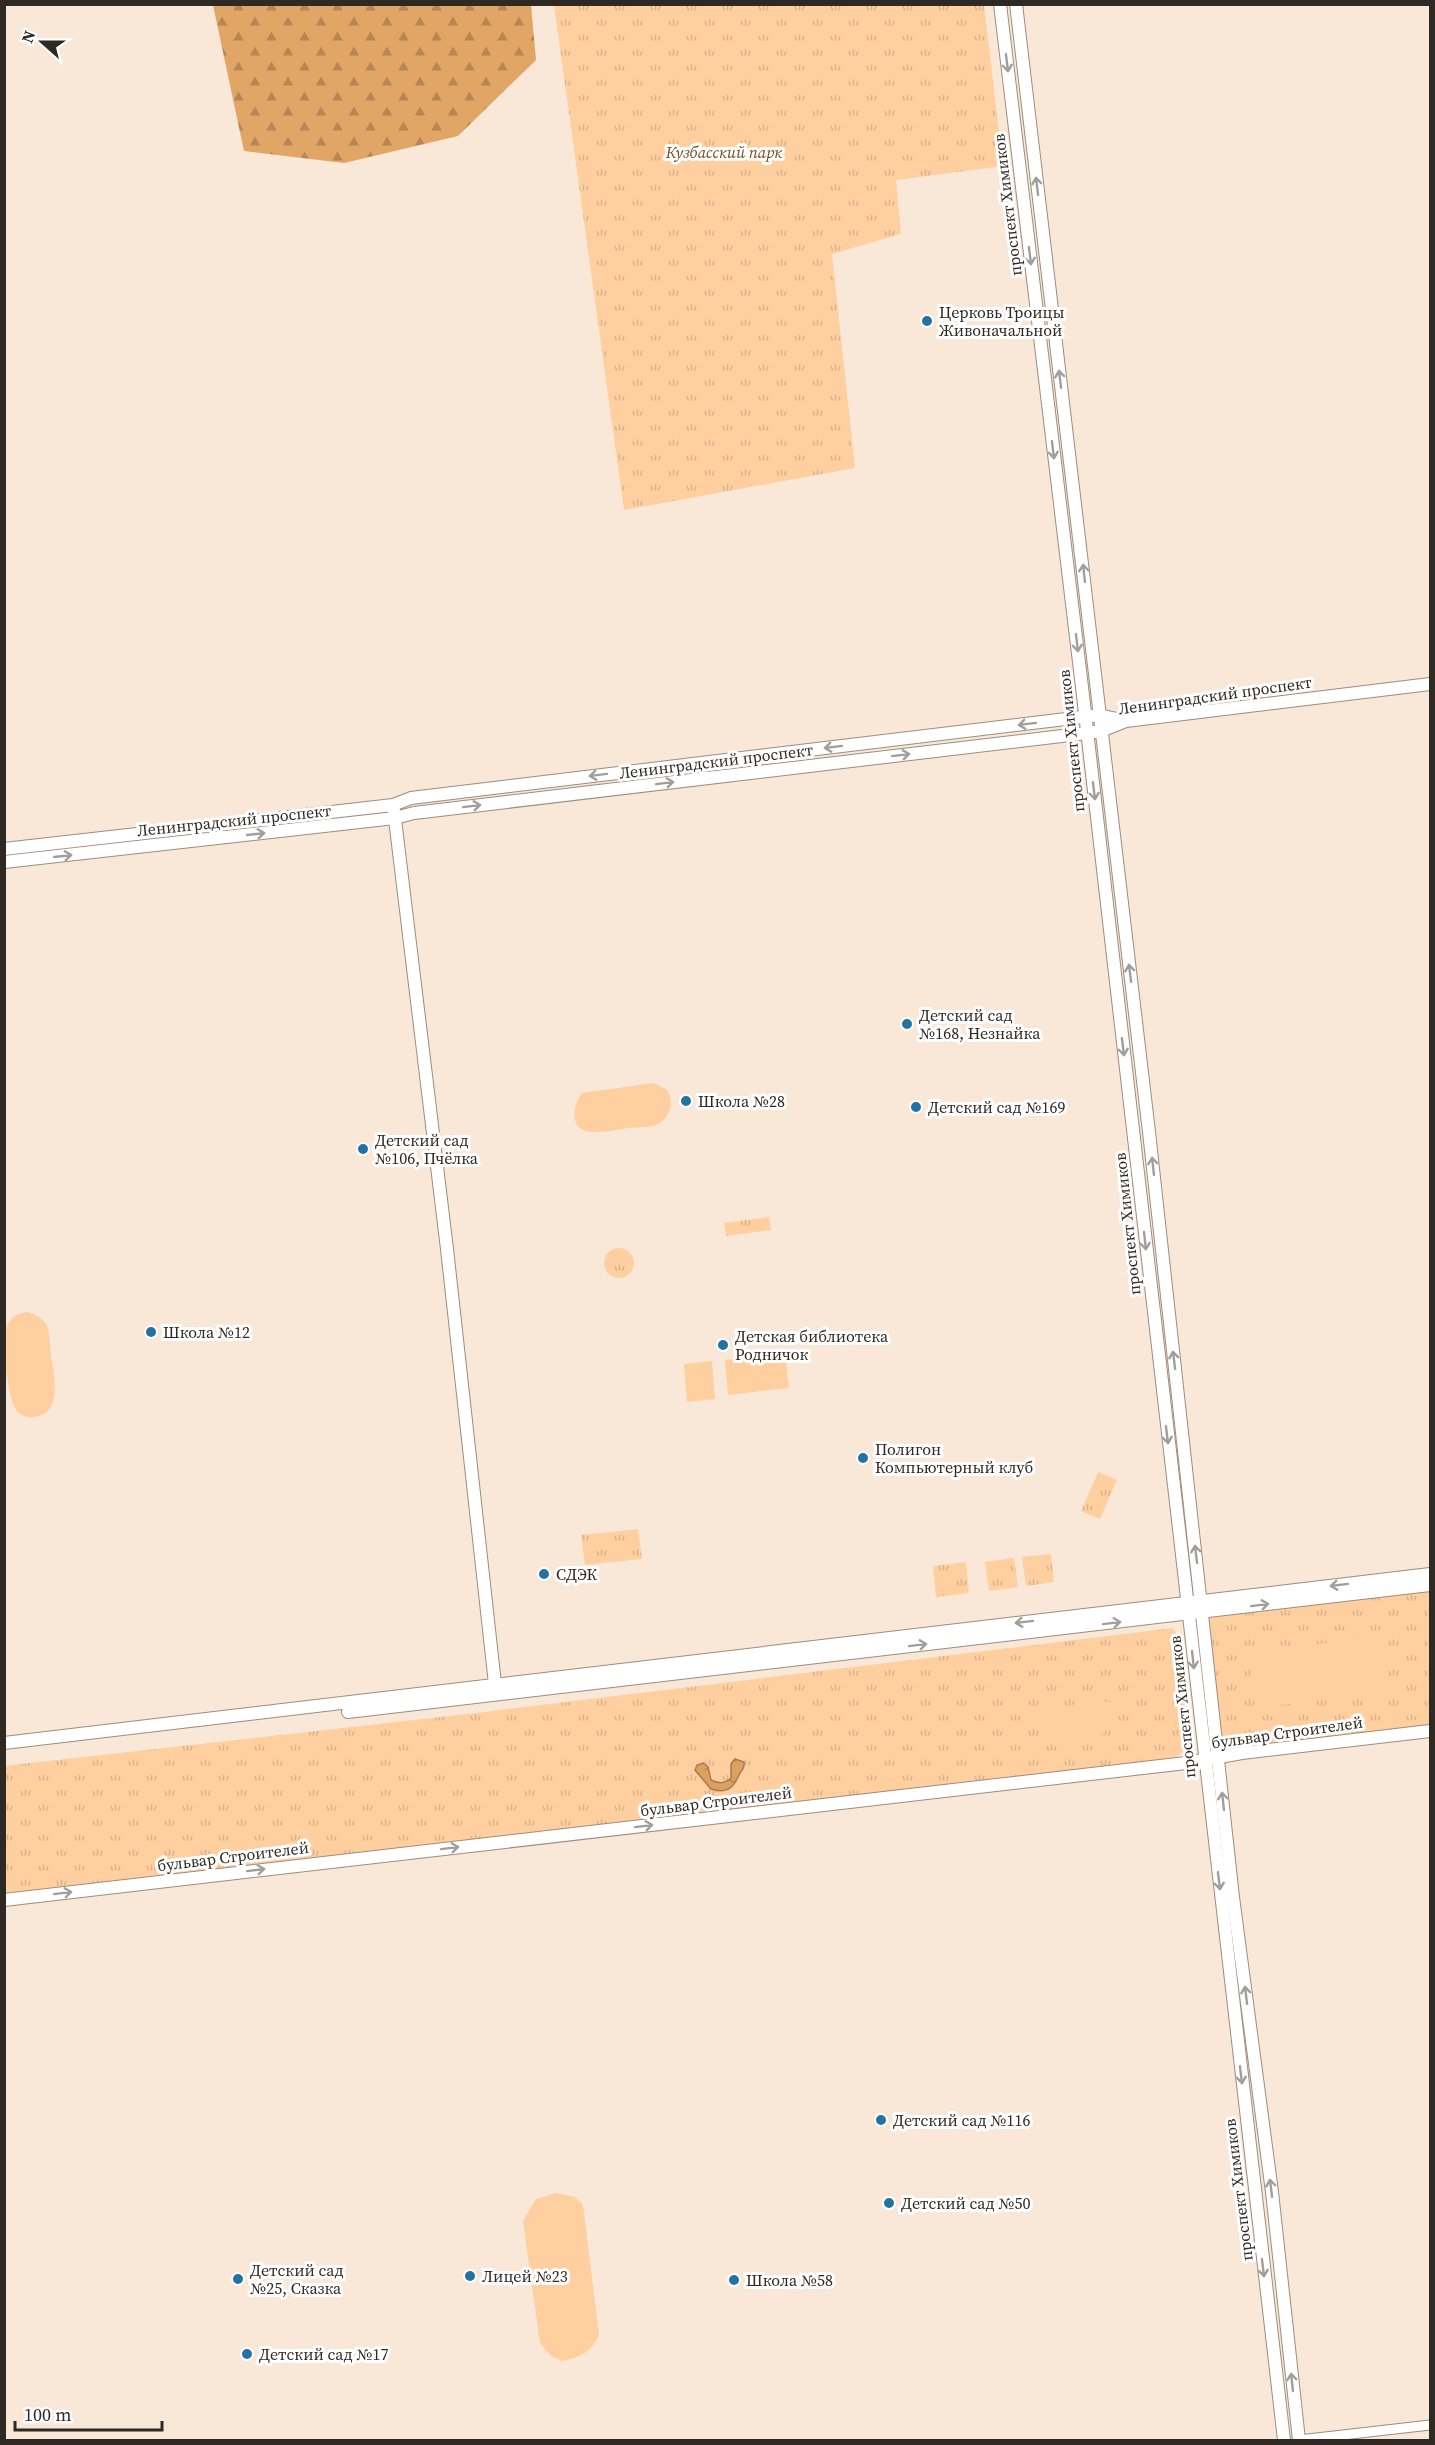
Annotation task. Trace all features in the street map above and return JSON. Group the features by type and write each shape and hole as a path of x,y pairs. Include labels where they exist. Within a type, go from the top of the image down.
{"main road":[{"name":"проспект Химиков","path":"1000,4 1087,733 1284,2440"},
{"name":"проспект Химиков","path":"1016,4 1218,1758 1273,2204 1297,2440"},
{"name":"Ленинградский проспект","path":"4,862 395,819 414,813 1087,733 1101,731 1125,721 1431,684"},
{"name":"Ленинградский проспект","path":"4,849 393,805 411,798 1099,715"},
{"path":"1099,715 1125,721"},
{"path":"393,805 447,1249 494,1664 495,1690"},
{"path":"4,1751 1187,1608 1431,1574"},
{"path":"1202,1606 1431,1585"},
{"path":"4,1743 495,1690"},
{"name":"бульвар Строителей","path":"4,1900 1204,1760 1431,1731"}],"street":[{"path":"1297,2440 1431,2425"}],"green space":[{"path":"213,5 531,5 536,60 458,136 344,163 244,151"},
{"name":"Кузбасский парк","path":"554,5 984,5 1003,166 896,180 901,234 832,254 855,468 624,510"},
{"path":"654,1083 667,1090 671,1100 670,1110 665,1119 656,1125 591,1132 579,1127 576,1122 574,1117 576,1104 582,1093"},
{"path":"769,1217 771,1230 726,1236 724,1223"},
{"path":"619,1248 625,1249 633,1257 633,1269 625,1277 619,1278 613,1277 605,1269 604,1263 605,1257 613,1249"},
{"path":"27,1312 39,1317 48,1328 55,1384 53,1403 49,1410 42,1415 30,1417 19,1413 13,1404 8,1383 4,1344 9,1322 17,1315"},
{"path":"785,1353 789,1388 728,1395 725,1360"},
{"path":"712,1361 715,1399 687,1402 684,1364"},
{"path":"1098,1472 1117,1480 1100,1519 1081,1511"},
{"path":"638,1529 642,1559 585,1565 581,1535"},
{"path":"1051,1554 1054,1582 1026,1586 1022,1557"},
{"path":"1014,1558 1018,1587 989,1591 985,1562"},
{"path":"966,1562 969,1593 936,1597 933,1566"},
{"path":"1430,1585 1430,1731 1218,1758 1202,1612"},
{"path":"1173,1628 1183,1643 1193,1736 1190,1748 1174,1758 5,1893 4,1766 476,1713"},
{"path":"1380,1637 1387,1692 1255,1708 1248,1652"},
{"path":"1095,1700 1128,1705 1102,1735 1072,1750 1039,1729 1038,1712"},
{"path":"556,2193 575,2197 583,2205 599,2335 593,2346 585,2353 562,2361 551,2356 540,2343 523,2221 536,2199"}],"water":[{"path":"735,1759 744,1762 744,1768 734,1784 725,1790 711,1789 695,1770 697,1765 703,1763 708,1767 711,1780 724,1782 731,1778 731,1764"}],"place":[{"name":"Церковь Троицы Живоначальной","path":"927,321"},
{"name":"Детский сад №168, Незнайка","path":"907,1024"},
{"name":"Школа №28","path":"686,1101"},
{"name":"Детский сад №169","path":"916,1107"},
{"name":"Детский сад №106, Пчёлка","path":"363,1149"},
{"name":"Школа №12","path":"151,1332"},
{"name":"Детская библиотека Родничок","path":"723,1345"},
{"name":"Полигон Компьютерный клуб","path":"863,1458"},
{"name":"СДЭК","path":"544,1574"},
{"name":"Детский сад №116","path":"881,2120"},
{"name":"Детский сад №50","path":"889,2203"},
{"name":"Лицей №23","path":"470,2276"},
{"name":"Детский сад №25, Сказка","path":"238,2279"},
{"name":"Школа №58","path":"734,2280"},
{"name":"Детский сад №17","path":"247,2354"}]}
